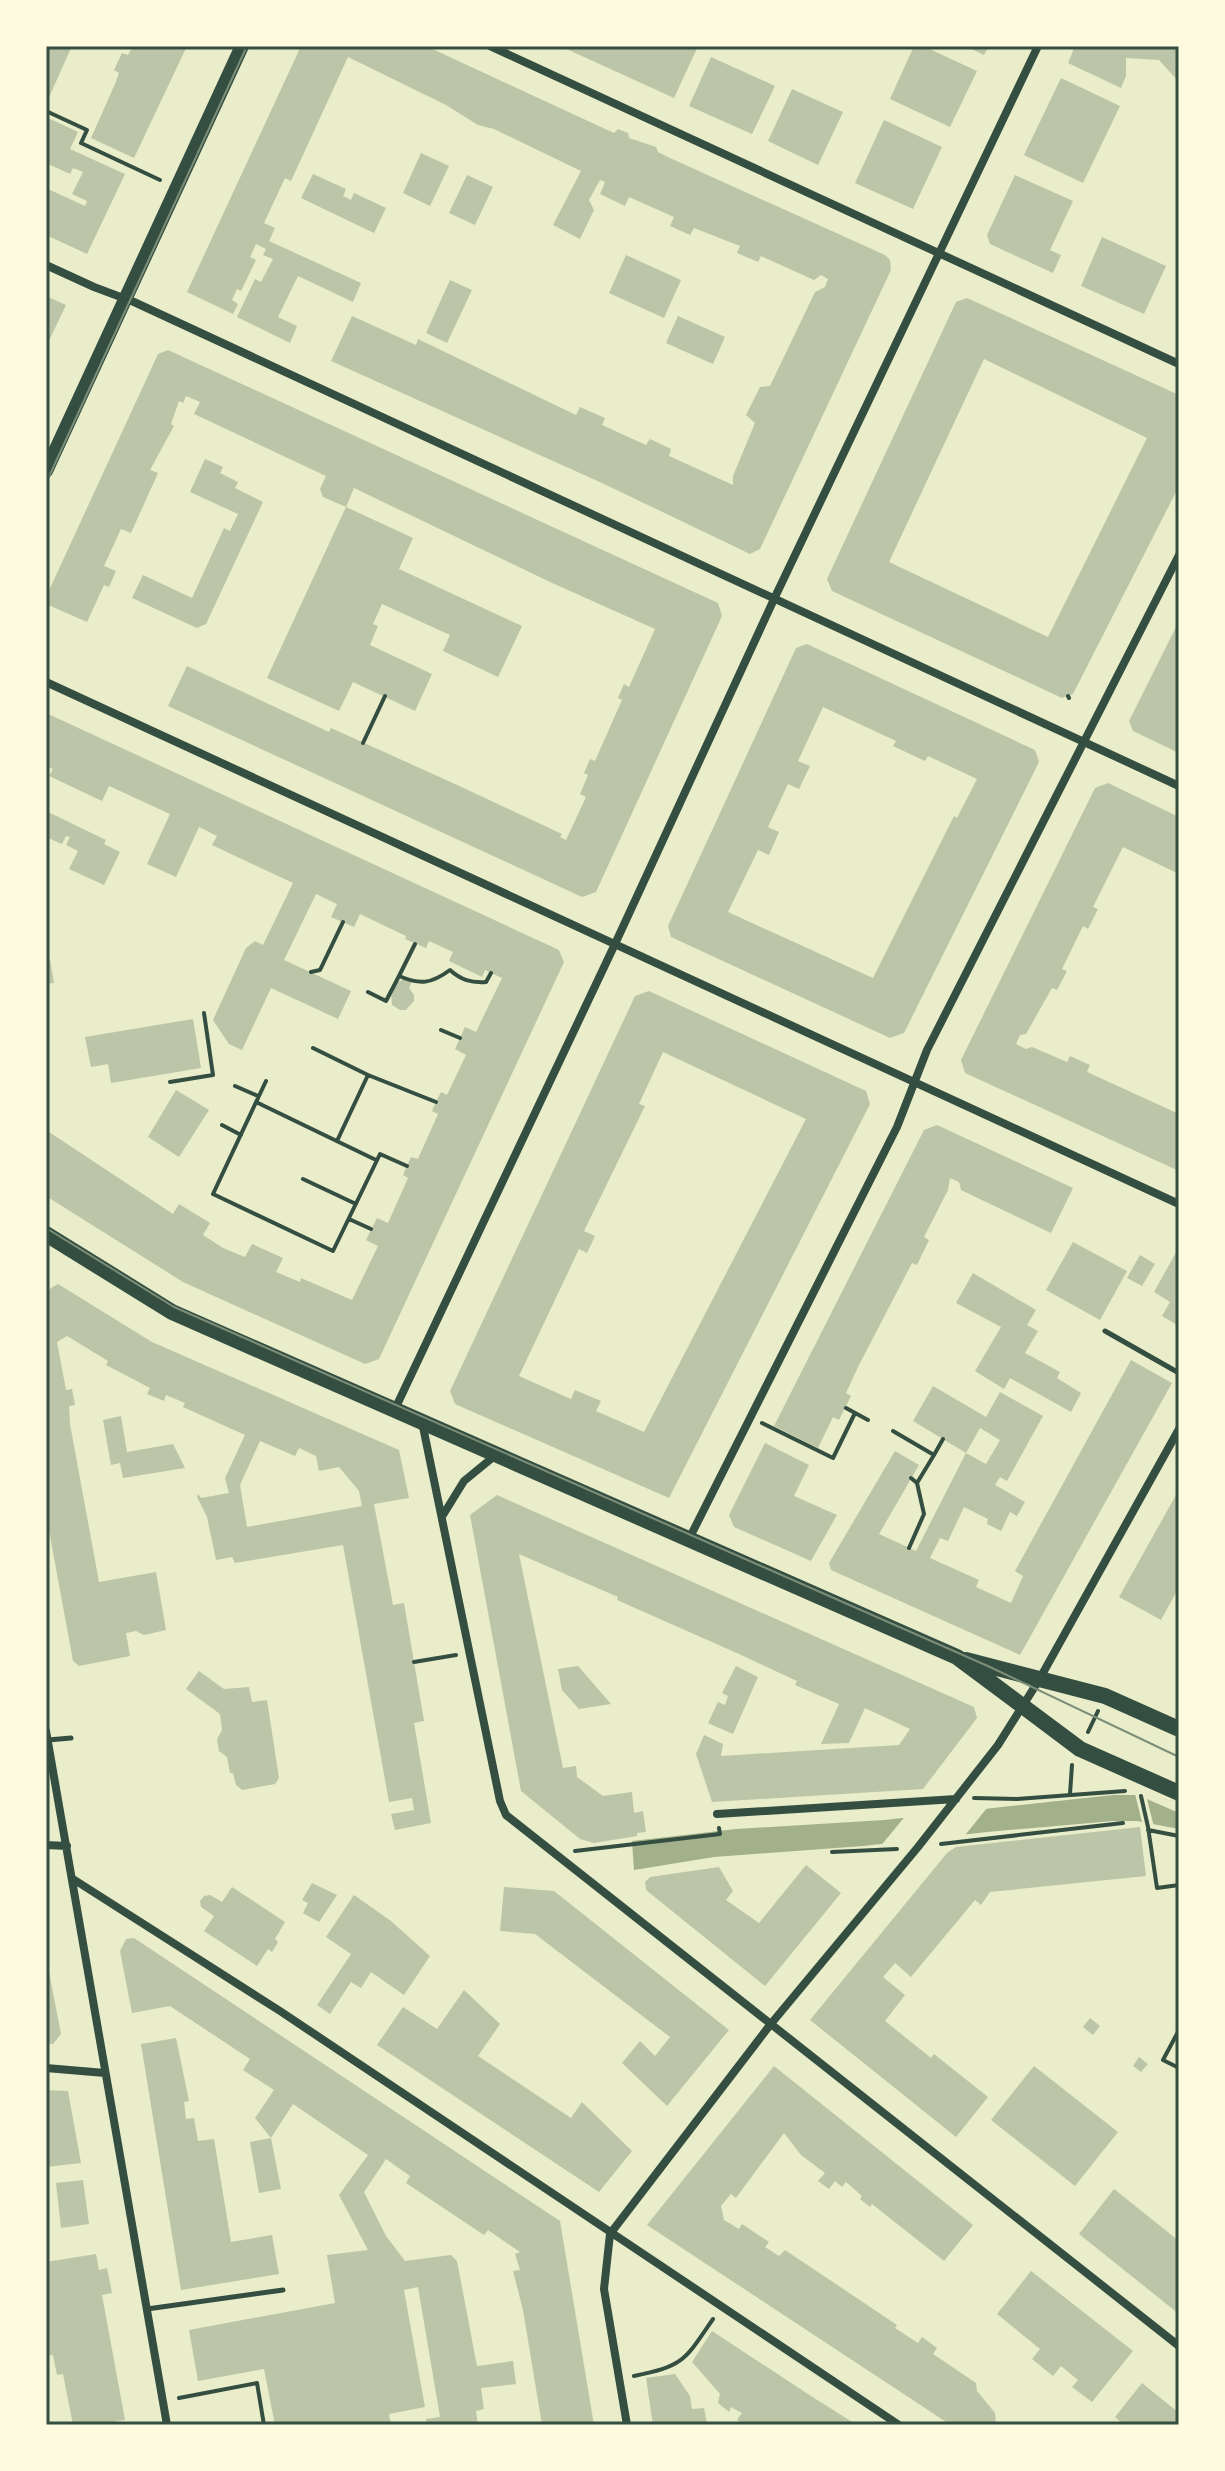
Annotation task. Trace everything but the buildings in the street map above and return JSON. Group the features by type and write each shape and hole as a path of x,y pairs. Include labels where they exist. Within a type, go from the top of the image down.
{"main road":[{"path":"46,471 242,46"},
{"path":"46,1234 172,1312 957,1657 1036,1684 1105,1696 1179,1729"},
{"path":"957,1657 1080,1749 1179,1793"}],"street":[{"path":"490,46 1179,364"},
{"path":"395,1409 775,597 1038,46"},
{"path":"46,265 125,298 1179,786"},
{"path":"689,1539 897,1127 927,1050 1179,555"},
{"path":"46,682 1179,1204"},
{"path":"422,1421 500,1801 506,1815 1179,2346"},
{"path":"627,2425 604,2289 610,2234 770,2025 998,1745 1036,1684 1179,1429"},
{"path":"443,1515 464,1481 497,1454"},
{"path":"47,1736 167,2425"},
{"path":"717,1814 956,1799"},
{"path":"46,1845 67,1846"},
{"path":"73,1879 280,2011 899,2425"},
{"path":"46,2068 105,2073"}],"lane":[{"path":"1105,1331 1179,1373"},
{"path":"47,1736 71,1738"},
{"path":"147,2309 283,2290"}],"path":[{"path":"46,111 87,130 81,143 176,188"},
{"path":"363,743 385,696"},
{"path":"311,972 320,970 343,922"},
{"path":"368,992 386,1001 415,944"},
{"path":"399,976 422,984 436,980 450,970 457,977 473,983 486,982 491,973"},
{"path":"170,1082 213,1075 204,1013"},
{"path":"441,1030 460,1038"},
{"path":"313,1048 368,1075 436,1102"},
{"path":"337,1141 368,1075"},
{"path":"266,1081 213,1194 333,1251 380,1154 407,1166"},
{"path":"235,1086 377,1161"},
{"path":"222,1125 241,1135"},
{"path":"303,1179 356,1204"},
{"path":"349,1219 371,1229"},
{"path":"846,1408 868,1420"},
{"path":"751,1416 833,1458 855,1413"},
{"path":"893,1431 934,1455"},
{"path":"917,1483 943,1439"},
{"path":"909,1548 924,1514 917,1483 911,1478"},
{"path":"414,1662 438,1658"},
{"path":"1085,1738 1100,1706"},
{"path":"1070,1794 1071,1769"},
{"path":"956,1799 1139,1792 1157,1888 1179,1885"},
{"path":"592,1849 720,1834 717,1814"},
{"path":"960,1841 1123,1823"},
{"path":"1148,1828 1179,1836"},
{"path":"832,1852 877,1852 918,1847"},
{"path":"1179,2030 1163,2060 1179,2068"},
{"path":"620,2379 665,2370 686,2358 721,2307"},
{"path":"163,2401 257,2383 264,2425"}],"shaded area":[{"path":"1113,1795 1138,1795 1179,1802 1179,1829 1137,1821 1113,1821 863,1846 714,1857 634,1870 632,1841 736,1829 884,1820"}],"pier":[{"path":"46,1789 82,1793 87,1823 46,1819"},
{"path":"1135,1794 1179,1802 1179,1813 1147,1799 1154,1827 1143,1826"},
{"path":"991,1803 962,1839 879,1848 907,1814"}],"tram line":[{"path":"46,483 247,46"},
{"path":"46,1228 174,1307 990,1667 1179,1757"}]}
